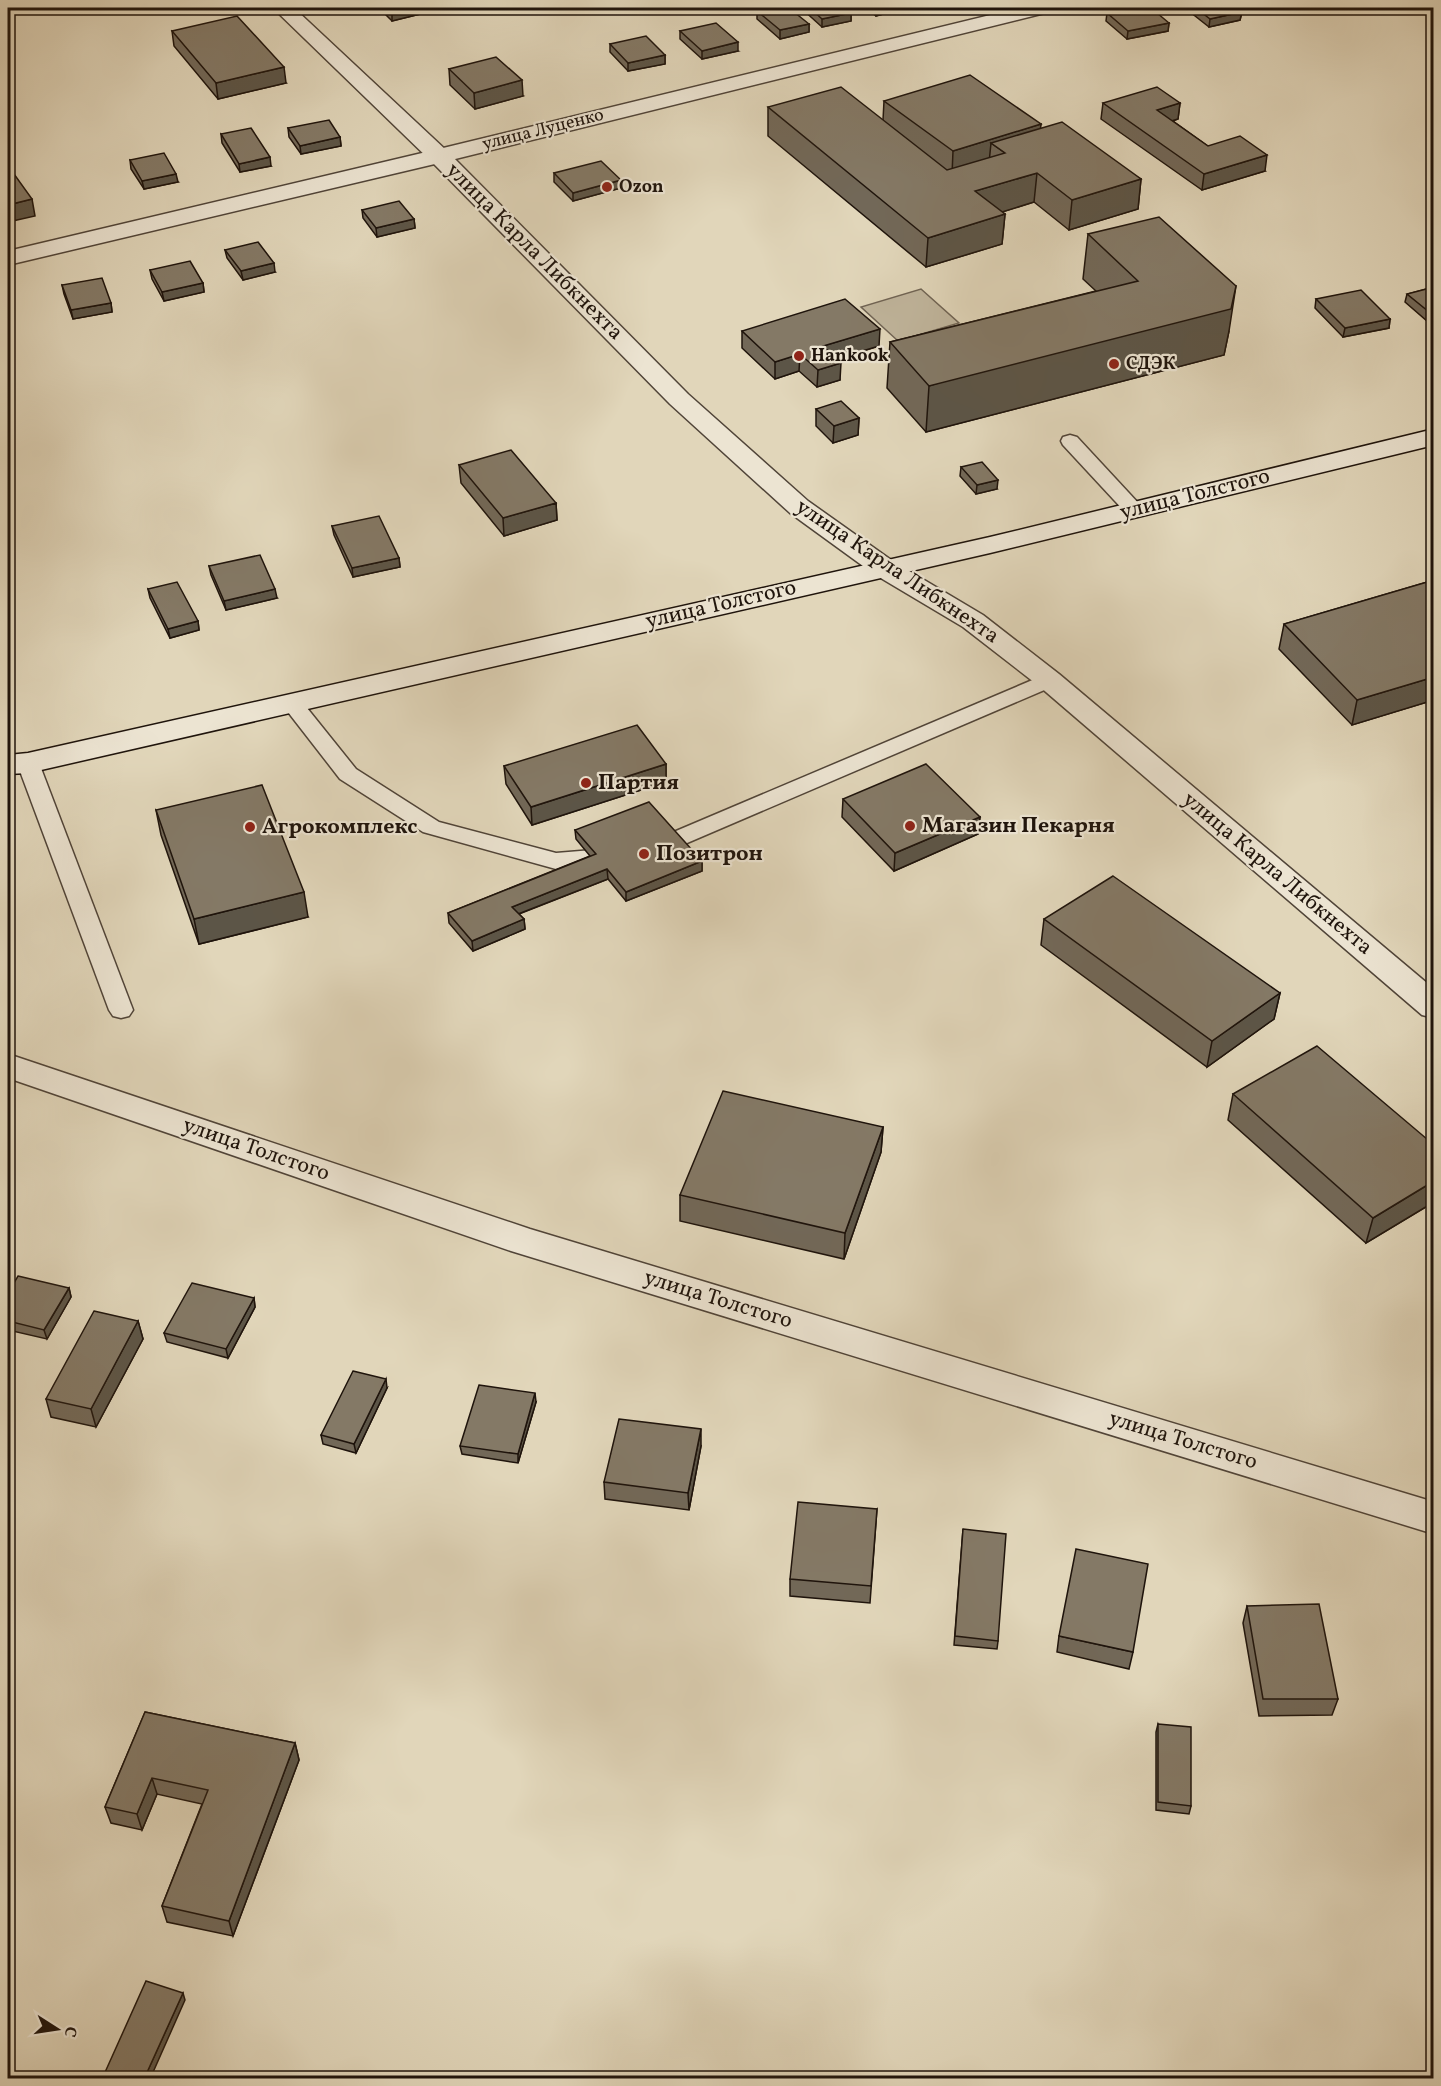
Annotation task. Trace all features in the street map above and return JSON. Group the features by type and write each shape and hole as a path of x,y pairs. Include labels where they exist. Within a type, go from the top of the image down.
{"street":[{"name":"улица Карла Либкнехта","path":"284,8 439,156 679,399 799,507 884,568 973,621 1049,680 1434,1007"},
{"name":"улица Луценко","path":"8,258 439,156 1042,8"},
{"name":"улица Толстого","path":"18,764 884,568 1434,437"},
{"name":"улица Толстого","path":"8,1066 524,1241 1434,1518"}],"lane":[{"path":"1070,441 1134,510"},
{"path":"292,703 348,774 431,827 556,861 644,854 1049,680"},
{"path":"18,764 121,1010"}],"shaded area":[{"path":"921,289 959,323 898,341 861,307"}],"building":[{"path":"386,8 412,8 392,12"},
{"path":"789,8 809,24 780,30 757,11"},
{"path":"810,8 846,8 851,13 822,19"},
{"path":"1151,8 1169,23 1128,31 1107,13"},
{"path":"1196,8 1235,8 1242,12 1210,19"},
{"path":"237,16 284,67 216,83 172,31"},
{"path":"716,23 738,42 702,51 680,31"},
{"path":"646,36 665,55 628,63 610,44"},
{"path":"496,57 522,80 474,93 449,69"},
{"path":"970,75 1041,124 953,151 884,101"},
{"path":"841,87 947,170 1005,153 991,143 1062,122 1141,179 1072,200 1037,173 975,191 1005,214 928,238 768,107"},
{"path":"1157,87 1180,103 1157,110 1208,146 1240,136 1267,155 1204,174 1103,103"},
{"path":"329,120 340,137 300,146 288,128"},
{"path":"251,128 270,157 239,164 221,134"},
{"path":"164,153 176,174 142,181 130,160"},
{"path":"601,161 621,180 573,193 554,173"},
{"path":"9,167 32,199 8,205"},
{"path":"399,201 414,219 376,228 362,210"},
{"path":"1159,217 1236,286 1231,309 929,386 890,342 1138,281 1088,234"},
{"path":"258,242 274,263 241,271 225,250"},
{"path":"190,261 203,283 162,292 150,270"},
{"path":"102,278 111,303 71,310 62,285"},
{"path":"1434,287 1434,316 1407,294"},
{"path":"1361,290 1390,319 1345,328 1316,299"},
{"path":"845,299 880,329 823,346 841,363 818,370 800,354 775,362 742,331"},
{"path":"841,401 859,418 834,426 816,409"},
{"path":"511,450 556,503 503,518 459,465"},
{"path":"982,462 998,480 977,485 961,467"},
{"path":"379,516 399,558 352,568 332,526"},
{"path":"260,555 275,589 224,601 209,566"},
{"path":"1434,580 1434,677 1357,700 1284,624"},
{"path":"177,582 198,621 168,629 148,589"},
{"path":"637,725 666,764 531,807 504,766"},
{"name":"Магазин Пекарня","path":"926,764 980,817 895,853 843,799"},
{"path":"262,785 304,892 194,919 156,810"},
{"path":"649,802 702,861 626,892 607,869 512,907 524,919 472,941 448,913 596,854 575,830"},
{"path":"1113,876 1280,993 1212,1041 1044,919"},
{"path":"1317,1046 1434,1145 1434,1181 1373,1218 1233,1094"},
{"path":"723,1091 883,1127 845,1233 680,1195"},
{"path":"18,1276 69,1288 44,1330 8,1321 8,1293"},
{"path":"192,1283 254,1298 226,1349 164,1333"},
{"path":"94,1311 138,1321 91,1409 46,1399"},
{"path":"353,1371 386,1379 354,1444 321,1435"},
{"path":"479,1385 535,1393 518,1454 460,1446"},
{"path":"619,1419 701,1429 688,1493 604,1482"},
{"path":"798,1502 877,1509 871,1586 790,1579"},
{"path":"963,1529 1006,1534 998,1641 955,1636"},
{"path":"1076,1549 1148,1564 1133,1652 1059,1636"},
{"path":"1319,1604 1338,1699 1263,1699 1247,1606"},
{"path":"145,1712 295,1743 229,1921 162,1906 208,1790 152,1778 137,1814 105,1807"},
{"path":"1158,1724 1191,1727 1191,1806 1158,1802"},
{"path":"146,1981 183,1993 144,2079 102,2079"}],"place":[{"name":"Ozon","path":"607,187"},
{"name":"Hankook","path":"799,356"},
{"name":"СДЭК","path":"1114,364"},
{"name":"Партия","path":"586,783"},
{"name":"Магазин Пекарня","path":"910,826"},
{"name":"Агрокомплекс","path":"250,827"},
{"name":"Позитрон","path":"644,854"}]}
